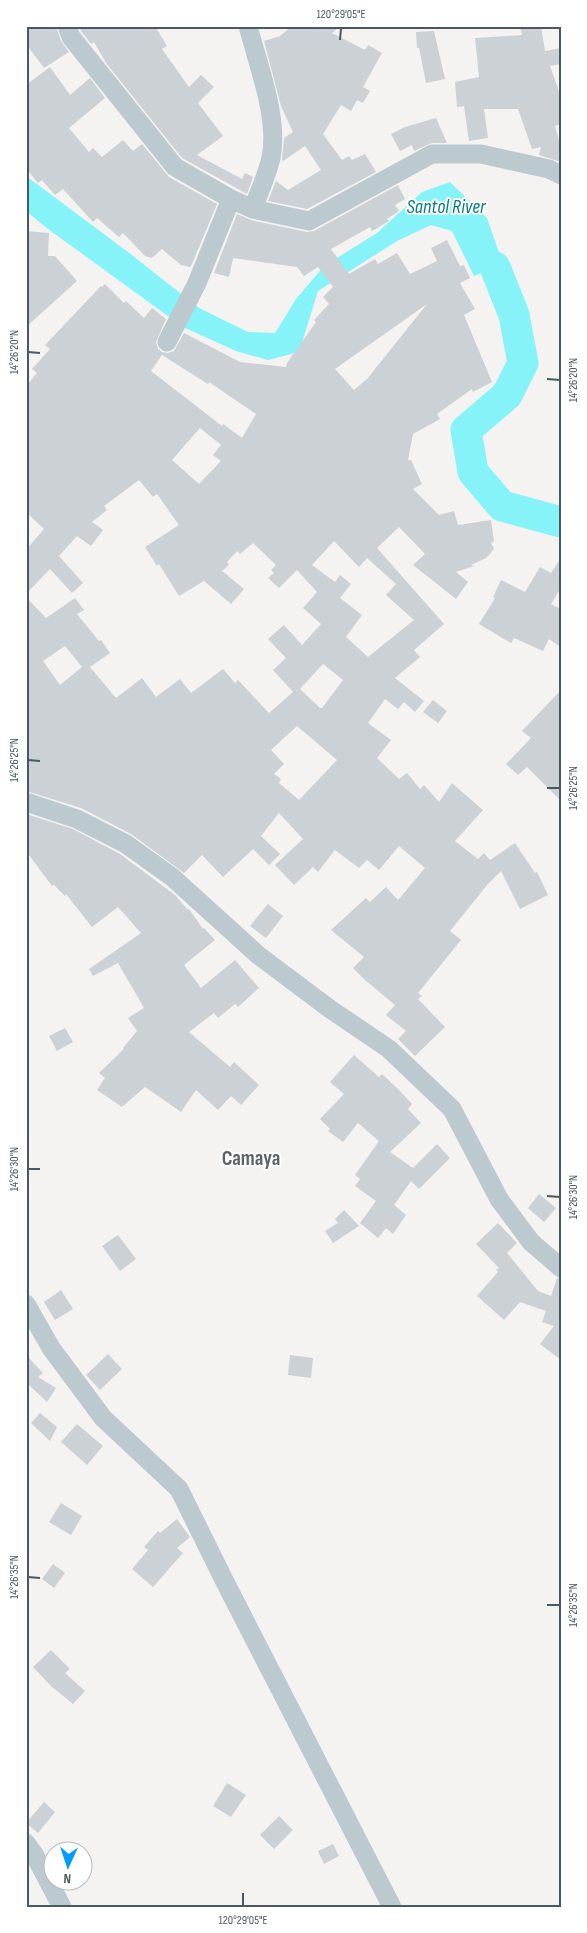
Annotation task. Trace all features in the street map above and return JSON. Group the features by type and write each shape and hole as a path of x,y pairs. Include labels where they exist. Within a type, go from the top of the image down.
{"street":[{"path":"67,26 71,37 175,166 231,199 253,209 309,222 432,154 480,154 549,169 561,175"},
{"path":"248,26 268,103 273,138 271,158 253,209"},
{"path":"170,336 197,283 231,199"},
{"path":"26,802 76,820 126,844 172,877 258,955 330,1009 389,1049 452,1108 499,1199 531,1242 561,1268"},
{"path":"26,1304 51,1348 103,1418 179,1489 392,1907"},
{"path":"26,1843 34,1854 62,1907"}],"water":[{"name":"Santol River","path":"26,176 199,308 248,332 275,333 296,299 324,266 377,233 422,192 450,182 487,218 503,264 474,276 452,231 431,225 397,241 318,291 299,352 268,360 236,351 183,327 48,229 26,211"}],"building":[{"path":"26,26 56,26 61,41 69,52 44,68 26,44"},
{"path":"79,26 155,26 167,46 162,49 189,87 201,75 214,87 198,103 223,136 197,155 242,179 245,173 253,177 247,194 182,158 106,63 94,42 91,44"},
{"path":"292,26 341,26 332,33 365,50 368,45 382,53 363,87 370,91 363,103 357,100 351,111 341,105 323,134 342,160 349,156 352,160 365,154 376,172 307,209 268,201 276,181 288,190 321,170 305,146 283,161 282,159 284,138 293,132 281,106 264,41 280,36"},
{"path":"520,26 541,26 545,51 561,48 561,64 550,66 561,97 561,124 555,126 561,147 561,162 539,155 541,147 532,149 518,109 484,109 488,138 469,141 464,106 457,107 455,82 479,77 475,38 522,35"},
{"path":"434,31 445,79 426,83 419,48 417,48 416,32"},
{"path":"50,67 70,95 90,78 105,98 69,128 89,152 93,148 102,157 123,140 133,151 142,144 169,177 217,204 190,267 181,265 162,249 152,258 145,256 123,233 119,237 97,218 93,222 63,189 55,195 42,180 38,183 26,168 26,85"},
{"path":"436,118 447,143 432,143 414,151 412,145 400,151 391,134 405,127"},
{"path":"398,185 405,199 395,205 399,211 387,219 389,221 372,231 370,227 331,249 349,274 375,259 378,264 397,253 410,274 437,261 431,248 447,240 460,266 464,265 470,278 460,283 475,309 464,315 492,382 473,392 472,389 437,414 440,419 413,434 408,460 411,460 422,484 413,489 439,515 454,511 458,525 491,520 494,541 491,543 494,549 486,558 471,565 474,566 456,572 468,582 456,599 413,565 425,554 399,527 377,548 444,624 414,650 420,657 395,678 424,701 415,712 404,702 398,709 385,699 368,723 391,740 377,758 399,779 407,773 420,789 424,785 439,802 452,783 483,810 455,841 478,859 484,853 490,860 515,843 535,873 537,872 548,895 520,909 501,871 487,885 450,931 461,940 418,993 422,996 418,999 445,1027 415,1056 398,1039 406,1031 386,1015 395,1005 353,968 364,957 331,930 366,898 370,902 386,887 398,900 425,868 399,846 379,870 367,860 359,868 335,850 318,872 313,867 294,885 275,865 303,839 279,813 261,836 280,854 269,865 253,849 223,877 202,855 184,873 131,834 81,808 26,791 26,597 46,618 75,598 84,610 77,614 99,641 101,640 110,653 90,667 116,698 142,678 156,697 180,679 191,693 223,669 235,683 238,680 269,713 293,692 273,670 286,658 268,639 284,625 302,645 321,624 303,608 317,592 297,570 279,588 268,578 274,573 271,570 276,565 253,543 240,554 237,551 227,562 229,565 222,571 244,589 231,604 204,581 179,596 159,564 157,566 145,547 179,525 157,494 153,497 139,480 104,506 107,510 92,522 103,530 91,546 77,536 59,556 83,583 72,593 50,569 26,594 26,550 44,529 26,512 26,386 37,373 32,369 50,349 45,345 105,284 124,303 126,301 144,318 152,308 166,319 156,342 158,349 162,352 174,351 184,333 240,362 286,367 316,322 314,320 329,304 323,297 333,287 318,267 304,276 297,267 233,258 229,277 214,273 237,214 251,220 307,232 314,231","holes":["427,304 367,379 354,390 335,369","162,355 208,384 209,382 256,414 242,438 223,424 222,426 151,371","200,428 221,445 213,455 221,461 199,484 172,460","334,541 359,567 367,558 396,584 386,595 414,620 368,657 346,637 362,615 340,598 351,584 340,575 335,582 312,565","65,646 82,667 60,685 43,661","323,664 343,680 322,708 300,689","297,726 337,760 299,800 279,783 281,779 274,774 284,764 271,750"]},
{"path":"26,231 49,233 48,256 55,256 77,281 26,327"},
{"path":"561,558 561,588 551,604 561,609 561,647 549,639 543,651 514,638 511,643 479,624 495,598 493,597 501,580 525,592 540,567 551,573"},
{"path":"561,690 561,801 527,767 518,775 506,764 531,738 522,731"},
{"path":"433,700 447,711 438,723 423,712"},
{"path":"26,814 73,829 120,854 175,895 189,909 203,929 215,940 184,965 201,988 235,960 259,988 238,1007 235,1004 218,1018 214,1013 189,1032 230,1067 234,1062 259,1085 241,1105 231,1096 218,1110 196,1090 181,1112 145,1087 122,1107 97,1090 105,1078 99,1073 124,1049 137,1031 128,1018 144,1008 118,963 93,976 89,969 141,933 118,907 92,927 66,894 65,896 54,885 52,886 26,851"},
{"path":"268,904 283,916 266,938 250,926"},
{"path":"65,1028 73,1042 57,1051 49,1036"},
{"path":"354,1055 379,1077 382,1074 400,1091 412,1104 408,1109 421,1123 390,1152 413,1168 437,1144 450,1158 419,1189 411,1181 394,1205 406,1215 393,1234 386,1228 378,1238 360,1223 376,1201 355,1186 360,1179 355,1175 379,1141 358,1123 343,1142 328,1131 330,1129 320,1119 344,1094 330,1082"},
{"path":"539,1194 556,1208 544,1222 528,1208"},
{"path":"344,1210 359,1226 333,1243 325,1231 338,1223 335,1219"},
{"path":"498,1223 517,1243 507,1253 538,1291 551,1296 557,1278 561,1279 561,1360 540,1344 554,1326 542,1322 546,1311 520,1302 504,1320 477,1296 498,1272 496,1270 499,1268 476,1244"},
{"path":"118,1235 136,1259 120,1271 102,1246"},
{"path":"61,1290 73,1309 55,1320 44,1302"},
{"path":"108,1354 122,1369 100,1390 86,1375"},
{"path":"26,1355 43,1373 38,1377 56,1388 47,1402 29,1385 26,1388"},
{"path":"290,1355 313,1358 311,1378 288,1375"},
{"path":"40,1413 57,1427 50,1441 31,1423"},
{"path":"77,1424 103,1446 87,1465 61,1442"},
{"path":"61,1503 82,1516 71,1535 49,1522"},
{"path":"177,1519 190,1537 177,1548 183,1553 153,1587 132,1569 148,1550 144,1547 158,1531 160,1533"},
{"path":"53,1564 65,1573 54,1588 42,1579"},
{"path":"51,1650 70,1669 65,1673 85,1691 73,1704 51,1686 33,1667"},
{"path":"227,1783 246,1795 231,1817 213,1806"},
{"path":"44,1802 55,1812 38,1833 26,1823"},
{"path":"279,1816 293,1830 274,1849 260,1835"},
{"path":"333,1844 339,1856 324,1864 318,1851"}],"waterway":[{"name":"Santol River","path":"495,267 514,315 523,363 507,395 466,430 473,472 502,506 561,522"}],"district":[{"name":"Camaya","path":"251,1158"}]}
